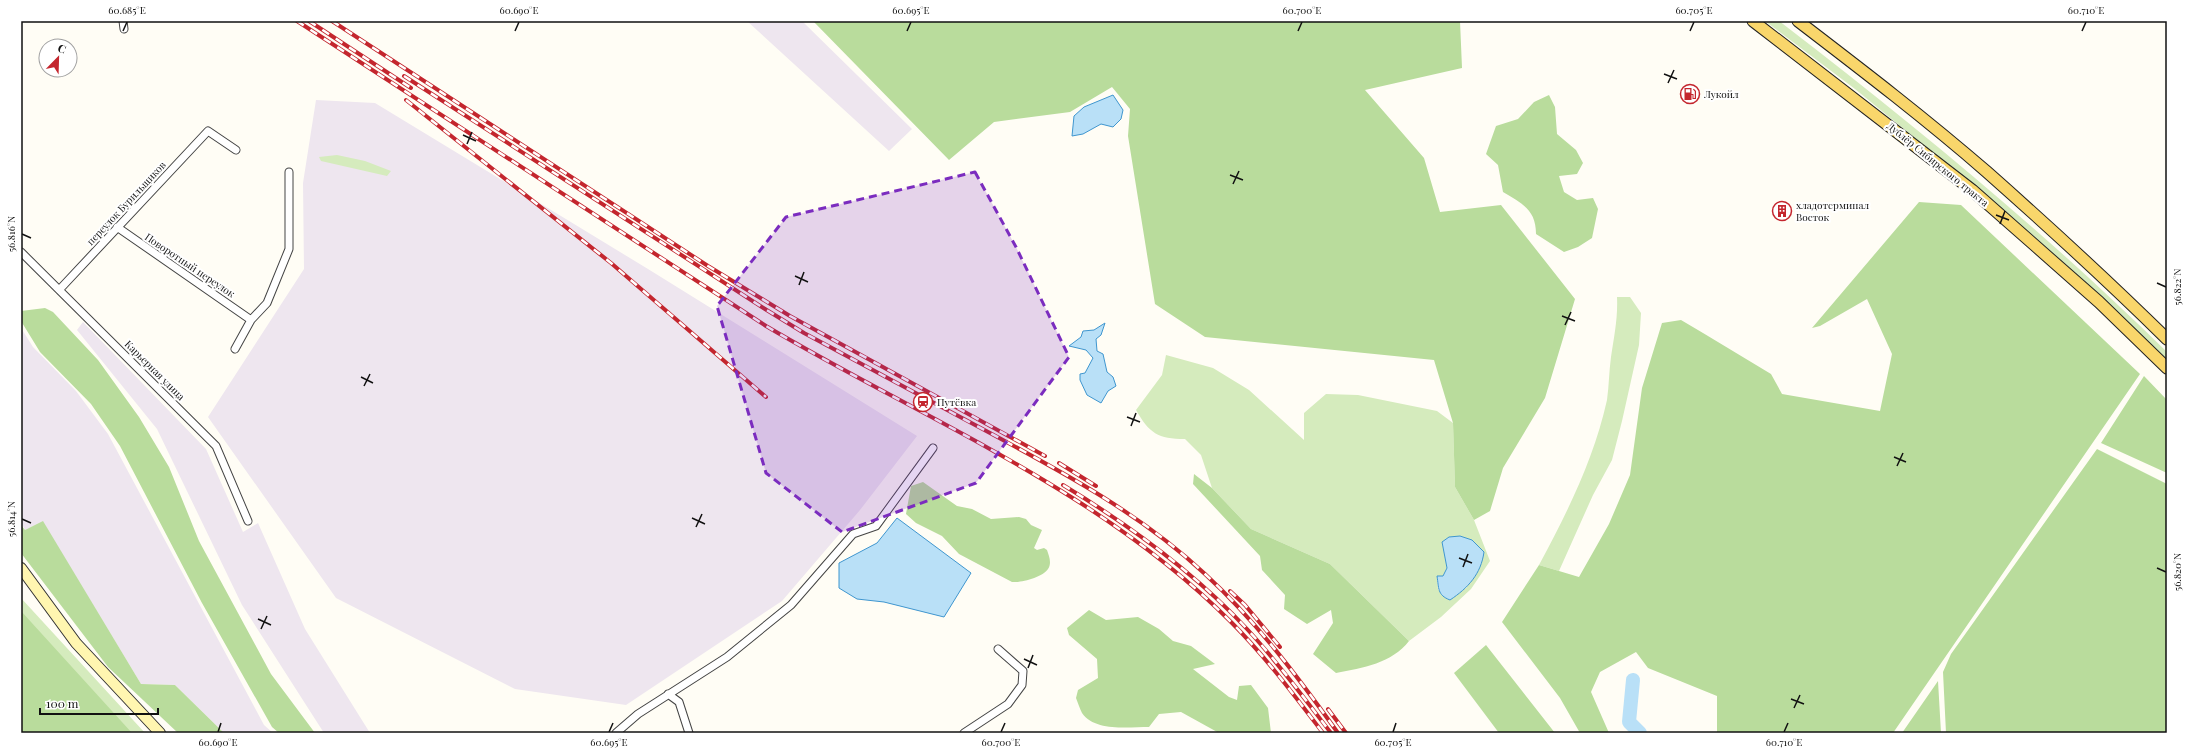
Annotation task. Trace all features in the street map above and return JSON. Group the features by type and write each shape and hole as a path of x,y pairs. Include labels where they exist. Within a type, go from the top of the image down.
{"main road":[{"name":"Дублёр Сибирского тракта","path":"1753,21 1972,190 2099,302 2167,368"},
{"path":"1798,21 1903,103 1986,172 2114,287 2167,339"},
{"path":"21,568 76,643 160,733"}],"street":[{"path":"123,21 124,29"},
{"name":"переулок Бурильщиков","path":"60,289 208,131 236,150"},
{"path":"235,349 251,320 267,303 289,249 289,172"},
{"name":"Поворотный переулок","path":"117,227 251,320"},
{"name":"Карьерная улица","path":"21,252 60,289 216,446 248,521"},
{"path":"616,733 638,714 727,657 791,605 853,534 876,526 933,448"},
{"path":"964,733 1008,704 1022,685 1023,671 998,649"},
{"path":"668,694 679,702 689,733"}],"highlighted area":[{"path":"975,172 1016,247 1069,357 976,483 842,532 766,473 717,306 786,217"}],"shaded area":[{"path":"747,21 802,21 912,129 889,151"},
{"path":"316,100 375,103 648,269 917,436 860,510 782,601 626,705 515,689 336,598 208,417 304,269 303,183"},
{"path":"83,322 206,449 243,532 258,523 305,629 370,733 324,733 242,605 157,429 77,330"},
{"path":"21,328 33,347 76,391 108,434 264,725 273,733 224,733 175,685 141,684 43,522 25,530 21,522"}],"green space":[{"path":"813,21 1460,21 1462,68 1365,90 1424,158 1440,212 1501,205 1575,299 1545,398 1503,468 1490,511 1474,520 1455,487 1453,423 1434,360 1205,337 1155,304 1128,136 1130,109 1112,87 1070,112 994,122 949,160"},
{"path":"1765,21 1779,21 1883,102 1980,182 2122,308 2167,352 2167,363 1983,194 1855,89"},
{"path":"1549,95 1555,107 1557,134 1576,150 1583,163 1577,174 1559,176 1564,192 1577,200 1593,198 1598,209 1592,238 1578,247 1564,252 1536,234 1534,219 1531,213 1517,200 1503,192 1498,165 1486,154 1496,126 1518,119 1534,102"},
{"path":"337,155 365,161 391,171 387,176 321,161 319,157"},
{"path":"1919,202 1961,205 2140,374 1893,733 1717,733 1717,696 1648,668 1636,652 1600,672 1591,692 1609,733 1580,733 1560,698 1502,622 1539,565 1579,577 1609,524 1630,475 1642,388 1662,323 1681,320 1703,333 1771,374 1782,394 1880,411 1892,354 1867,299 1820,326 1812,328"},
{"path":"1617,297 1630,297 1641,313 1639,345 1612,460 1593,495 1559,571 1539,565 1560,526 1579,485 1595,443 1608,395"},
{"path":"45,308 53,312 98,360 139,417 169,467 199,541 271,674 315,733 279,733 272,727 202,603 120,446 91,404 40,352 21,321 21,311"},
{"path":"1166,355 1213,368 1249,390 1304,440 1304,413 1326,394 1358,395 1437,411 1453,423 1455,487 1474,520 1490,561 1471,589 1441,617 1409,641 1330,564 1251,529 1212,488 1201,455 1185,439 1161,436 1145,424 1136,410 1162,375","holes":["1442,542 1467,588 1438,590 1437,576 1443,576 1447,568"]},
{"path":"2144,376 2167,400 2167,473 2101,443"},
{"path":"2097,449 2167,484 2167,733 1946,733 1943,672 1951,654"},
{"path":"1194,474 1212,488 1251,529 1330,564 1409,641 1394,655 1386,659 1356,669 1336,673 1313,654 1333,623 1331,610 1307,624 1284,609 1285,595 1262,570 1260,556 1193,484"},
{"path":"923,482 957,506 972,509 991,519 1019,517 1026,519 1031,525 1042,530 1034,548 1037,550 1044,548 1047,550 1050,562 1048,569 1042,575 1032,579 1021,582 1012,582 959,554 942,536 916,523 906,514 911,486"},
{"path":"43,521 141,684 175,685 224,733 178,733 108,667 21,553 21,525 25,530"},
{"path":"21,598 145,733 21,733"},
{"path":"1089,610 1106,620 1138,617 1159,629 1173,641 1191,646 1215,664 1193,669 1229,697 1237,700 1239,686 1251,685 1268,708 1271,733 1219,733 1181,712 1159,714 1149,727 1122,728 1104,726 1088,719 1082,713 1076,698 1078,690 1098,678 1097,659 1069,635 1067,628"},
{"path":"21,611 132,733 21,733"},
{"path":"1486,645 1555,733 1499,733 1454,673"},
{"path":"1938,681 1941,733 1902,733"}],"water":[{"path":"1113,95 1123,110 1121,119 1113,127 1101,124 1083,134 1072,136 1074,116 1084,107"},
{"path":"1105,323 1101,335 1096,339 1097,351 1103,354 1107,372 1113,377 1116,386 1108,391 1101,403 1087,395 1080,380 1080,374 1085,373 1093,358 1086,350 1069,346 1081,337 1083,331 1094,330"},
{"path":"897,518 971,573 944,617 884,602 857,599 839,588 839,563 877,543"},
{"path":"1460,536 1472,540 1484,552 1480,567 1473,580 1450,600 1443,596 1439,591 1438,584 1437,576 1443,576 1447,568 1442,542 1449,537"}],"waterway":[{"path":"1633,680 1629,722 1640,733"}],"railway":[{"path":"297,21 766,326 1008,459 1068,495 1125,533 1180,575 1244,635 1290,690 1323,733"},
{"path":"309,21 411,88"},
{"path":"332,21 708,266 790,316 1045,456"},
{"path":"404,76 804,333 1047,464 1129,514 1181,553 1224,592 1276,650 1338,733"},
{"path":"406,100 611,263 766,397"},
{"path":"1059,463 1096,486"},
{"path":"1063,485 1088,500 1136,533 1183,569 1227,608 1269,654 1331,733"},
{"path":"1230,591 1245,605 1280,647"},
{"path":"1328,709 1346,733"}],"place":[{"name":"Лукойл","path":"1690,94"},
{"name":"хладотерминал Восток","path":"1782,211"},
{"name":"Путёвка","path":"923,402"}]}
